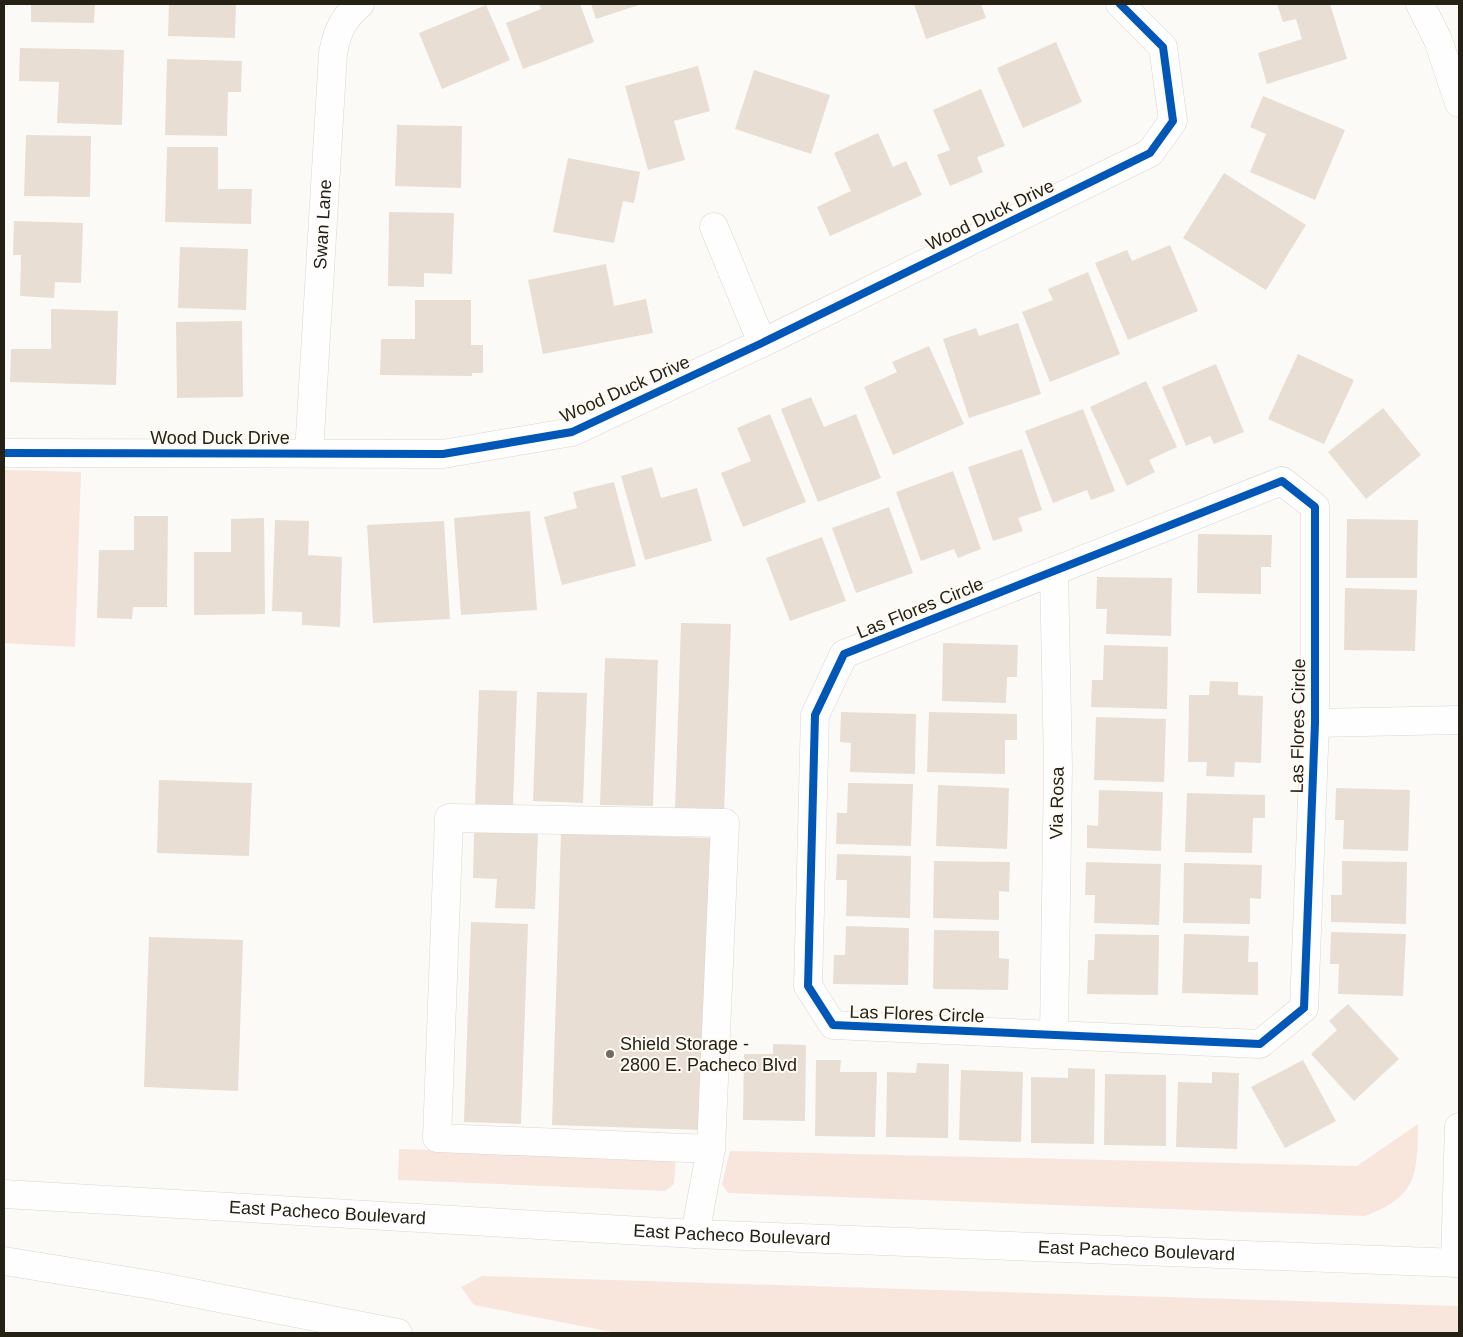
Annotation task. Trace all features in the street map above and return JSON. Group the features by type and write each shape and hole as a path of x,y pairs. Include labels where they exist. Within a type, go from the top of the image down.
{"main road":[{"name":"Swan Lane","path":"310,453 333,53 336,34 348,14 360,4"},
{"name":"Wood Duck Drive","path":"4,452 443,454 572,432 762,343 1150,153 1173,121 1163,47 1120,4"},
{"path":"1420,4 1438,40 1459,102"},
{"path":"714,227 762,343"},
{"name":"Las Flores Circle","path":"1282,481 1315,506 1315,723 1304,1008 1260,1044 833,1025 808,986 815,716 844,654 1282,481"},
{"name":"Via Rosa","path":"1054,571 1058,766 1054,1035"},
{"name":"Las Flores Circle","path":"1315,723 1459,720"},
{"path":"695,1234 711,1149 725,823 449,818 437,1138 711,1149"},
{"path":"1457,1263 1459,1127"},
{"name":"East Pacheco Boulevard","path":"4,1194 695,1234 1457,1263"},
{"path":"4,1261 152,1285 350,1329 398,1333"}],"shaded area":[{"path":"4,470 81,472 75,647 4,643"},
{"path":"1418,1124 1417,1157 1411,1182 1405,1192 1396,1200 1365,1216 728,1193 722,1184 730,1151 1357,1166"},
{"path":"399,1149 676,1158 674,1184 665,1191 398,1180"},
{"path":"482,1276 1459,1306 1459,1333 617,1333 474,1305 461,1287"}],"building":[{"path":"31,4 95,4 94,23 31,22"},
{"path":"169,4 236,4 235,38 168,36"},
{"path":"539,4 580,4 594,42 523,69 506,23 541,9"},
{"path":"591,4 642,4 596,19"},
{"path":"914,4 981,4 986,18 926,39"},
{"path":"1277,4 1330,4 1347,59 1267,84 1258,53 1302,39 1296,19 1283,22"},
{"path":"486,5 510,60 442,89 419,33"},
{"path":"1056,42 1082,102 1023,128 997,68"},
{"path":"20,48 124,50 122,125 57,123 59,82 19,81"},
{"path":"167,59 242,61 241,92 228,92 227,136 165,135"},
{"path":"698,66 710,111 674,121 685,160 648,170 625,86"},
{"path":"754,70 830,95 811,154 735,129"},
{"path":"981,89 1005,146 977,157 983,172 950,186 937,155 950,150 933,110"},
{"path":"1263,96 1345,130 1315,200 1250,172 1266,134 1250,127"},
{"path":"397,125 462,126 461,188 395,186"},
{"path":"878,133 893,167 906,161 922,195 830,236 817,207 851,191 834,153"},
{"path":"26,135 91,136 90,197 24,196"},
{"path":"167,147 218,147 218,189 252,189 251,224 165,222"},
{"path":"568,158 640,172 634,203 623,201 614,243 553,232"},
{"path":"1224,173 1306,225 1266,290 1183,238"},
{"path":"389,212 454,213 452,274 424,273 424,287 388,286"},
{"path":"14,221 83,223 81,283 55,282 54,298 20,296 21,255 13,255"},
{"path":"1170,245 1198,311 1128,340 1095,263 1127,250 1132,261"},
{"path":"180,247 248,249 246,310 178,308"},
{"path":"606,264 614,306 646,299 653,333 543,354 528,280"},
{"path":"1088,272 1120,354 1050,382 1022,312 1053,300 1048,289"},
{"path":"415,300 471,300 471,345 483,345 483,373 472,373 472,376 380,375 381,339 415,339"},
{"path":"51,309 118,311 116,385 10,382 11,349 51,349"},
{"path":"242,321 243,397 177,398 176,322"},
{"path":"1018,323 1041,394 969,418 943,339 976,328 979,336"},
{"path":"929,346 964,424 893,455 864,387 897,372 892,362"},
{"path":"1298,354 1354,380 1324,444 1268,419"},
{"path":"1216,364 1244,432 1214,444 1210,436 1186,446 1162,387"},
{"path":"1146,381 1177,447 1149,460 1155,472 1127,486 1090,407"},
{"path":"811,397 824,427 856,414 881,478 818,502 781,409"},
{"path":"1383,408 1421,455 1366,499 1328,452"},
{"path":"1083,409 1115,491 1091,500 1087,490 1053,503 1025,431"},
{"path":"770,414 806,502 743,527 721,473 751,461 737,428"},
{"path":"1022,449 1042,510 1018,518 1023,531 993,541 968,467"},
{"path":"652,467 661,498 697,488 712,541 645,560 621,476"},
{"path":"953,471 981,549 958,558 954,549 921,561 896,492"},
{"path":"614,482 636,566 562,585 544,517 577,508 573,492"},
{"path":"889,507 913,573 856,593 832,528"},
{"path":"530,511 537,610 461,615 454,518"},
{"path":"134,516 168,516 167,607 133,607 132,619 97,618 99,550 134,550"},
{"path":"264,518 265,614 194,615 194,552 231,552 231,519"},
{"path":"1347,519 1418,520 1417,578 1346,578"},
{"path":"275,520 309,521 308,555 342,557 340,627 302,625 302,612 272,611"},
{"path":"444,521 450,619 373,623 367,525"},
{"path":"1198,534 1272,535 1271,567 1261,567 1261,594 1197,593"},
{"path":"822,537 846,601 790,621 766,558"},
{"path":"1097,577 1172,578 1171,636 1106,634 1107,609 1096,609"},
{"path":"1345,588 1417,590 1415,651 1344,650"},
{"path":"681,623 731,624 724,813 675,811"},
{"path":"943,643 1018,645 1017,677 1007,677 1006,703 942,701"},
{"path":"1104,645 1168,647 1167,709 1091,707 1092,680 1103,680"},
{"path":"605,658 658,660 653,806 600,805"},
{"path":"1210,681 1238,682 1238,695 1263,696 1261,763 1235,762 1234,777 1206,776 1207,762 1188,762 1189,695 1209,695"},
{"path":"479,690 517,691 513,805 475,804"},
{"path":"537,692 587,693 583,803 533,801"},
{"path":"841,712 916,714 915,774 850,772 851,743 840,742"},
{"path":"929,712 1017,714 1017,740 1005,740 1005,774 927,772"},
{"path":"1096,717 1166,719 1164,782 1094,780"},
{"path":"159,780 252,783 249,856 157,853"},
{"path":"848,783 913,784 911,846 836,844 837,813 847,813"},
{"path":"938,785 1009,788 1007,849 936,846"},
{"path":"1336,788 1410,790 1408,851 1343,849 1344,820 1335,820"},
{"path":"1099,790 1163,792 1161,851 1087,848 1087,825 1098,826"},
{"path":"1187,793 1265,795 1265,818 1253,818 1252,853 1185,852"},
{"path":"474,832 538,834 535,909 495,908 497,879 473,878"},
{"path":"561,833 712,838 702,1130 552,1125"},
{"path":"837,854 911,856 910,918 846,916 847,880 836,880"},
{"path":"934,861 1010,862 1009,892 999,891 999,920 933,918"},
{"path":"1342,861 1407,862 1406,924 1331,922 1331,895 1342,895"},
{"path":"1086,862 1161,864 1159,925 1094,923 1095,895 1085,895"},
{"path":"1184,863 1262,865 1261,899 1250,898 1250,924 1183,923"},
{"path":"471,922 528,924 521,1124 464,1122"},
{"path":"846,926 909,928 908,985 833,984 834,955 845,955"},
{"path":"934,930 999,931 999,958 1009,959 1008,990 933,989"},
{"path":"1331,932 1406,934 1403,996 1338,994 1339,964 1330,964"},
{"path":"1095,934 1159,935 1158,995 1087,994 1088,960 1094,960"},
{"path":"1184,934 1249,936 1248,962 1258,962 1258,995 1182,993"},
{"path":"149,937 243,940 238,1091 144,1087"},
{"path":"1348,1004 1399,1059 1354,1101 1311,1054 1337,1030 1329,1021"},
{"path":"773,1044 806,1045 805,1121 743,1120 744,1054 773,1054"},
{"path":"816,1060 841,1060 840,1072 877,1072 875,1137 815,1136"},
{"path":"1303,1060 1336,1121 1285,1148 1251,1087"},
{"path":"917,1063 949,1064 948,1138 886,1137 887,1072 916,1073"},
{"path":"1068,1068 1095,1069 1094,1144 1031,1143 1031,1077 1068,1078"},
{"path":"961,1070 1023,1072 1021,1142 959,1140"},
{"path":"1212,1072 1239,1073 1237,1149 1176,1147 1178,1082 1212,1083"},
{"path":"1105,1074 1166,1075 1166,1146 1104,1145"}],"cycle path":[{"path":"4,453 443,454 572,432 762,343 1150,153 1173,121 1163,47 1120,4"},
{"path":"1282,481 1315,507 1315,723 1304,1008 1260,1044 833,1025 808,986 815,715 844,654 1282,481"}],"place":[{"name":"Shield Storage - 2800 E. Pacheco Blvd","path":"610,1054"}]}
